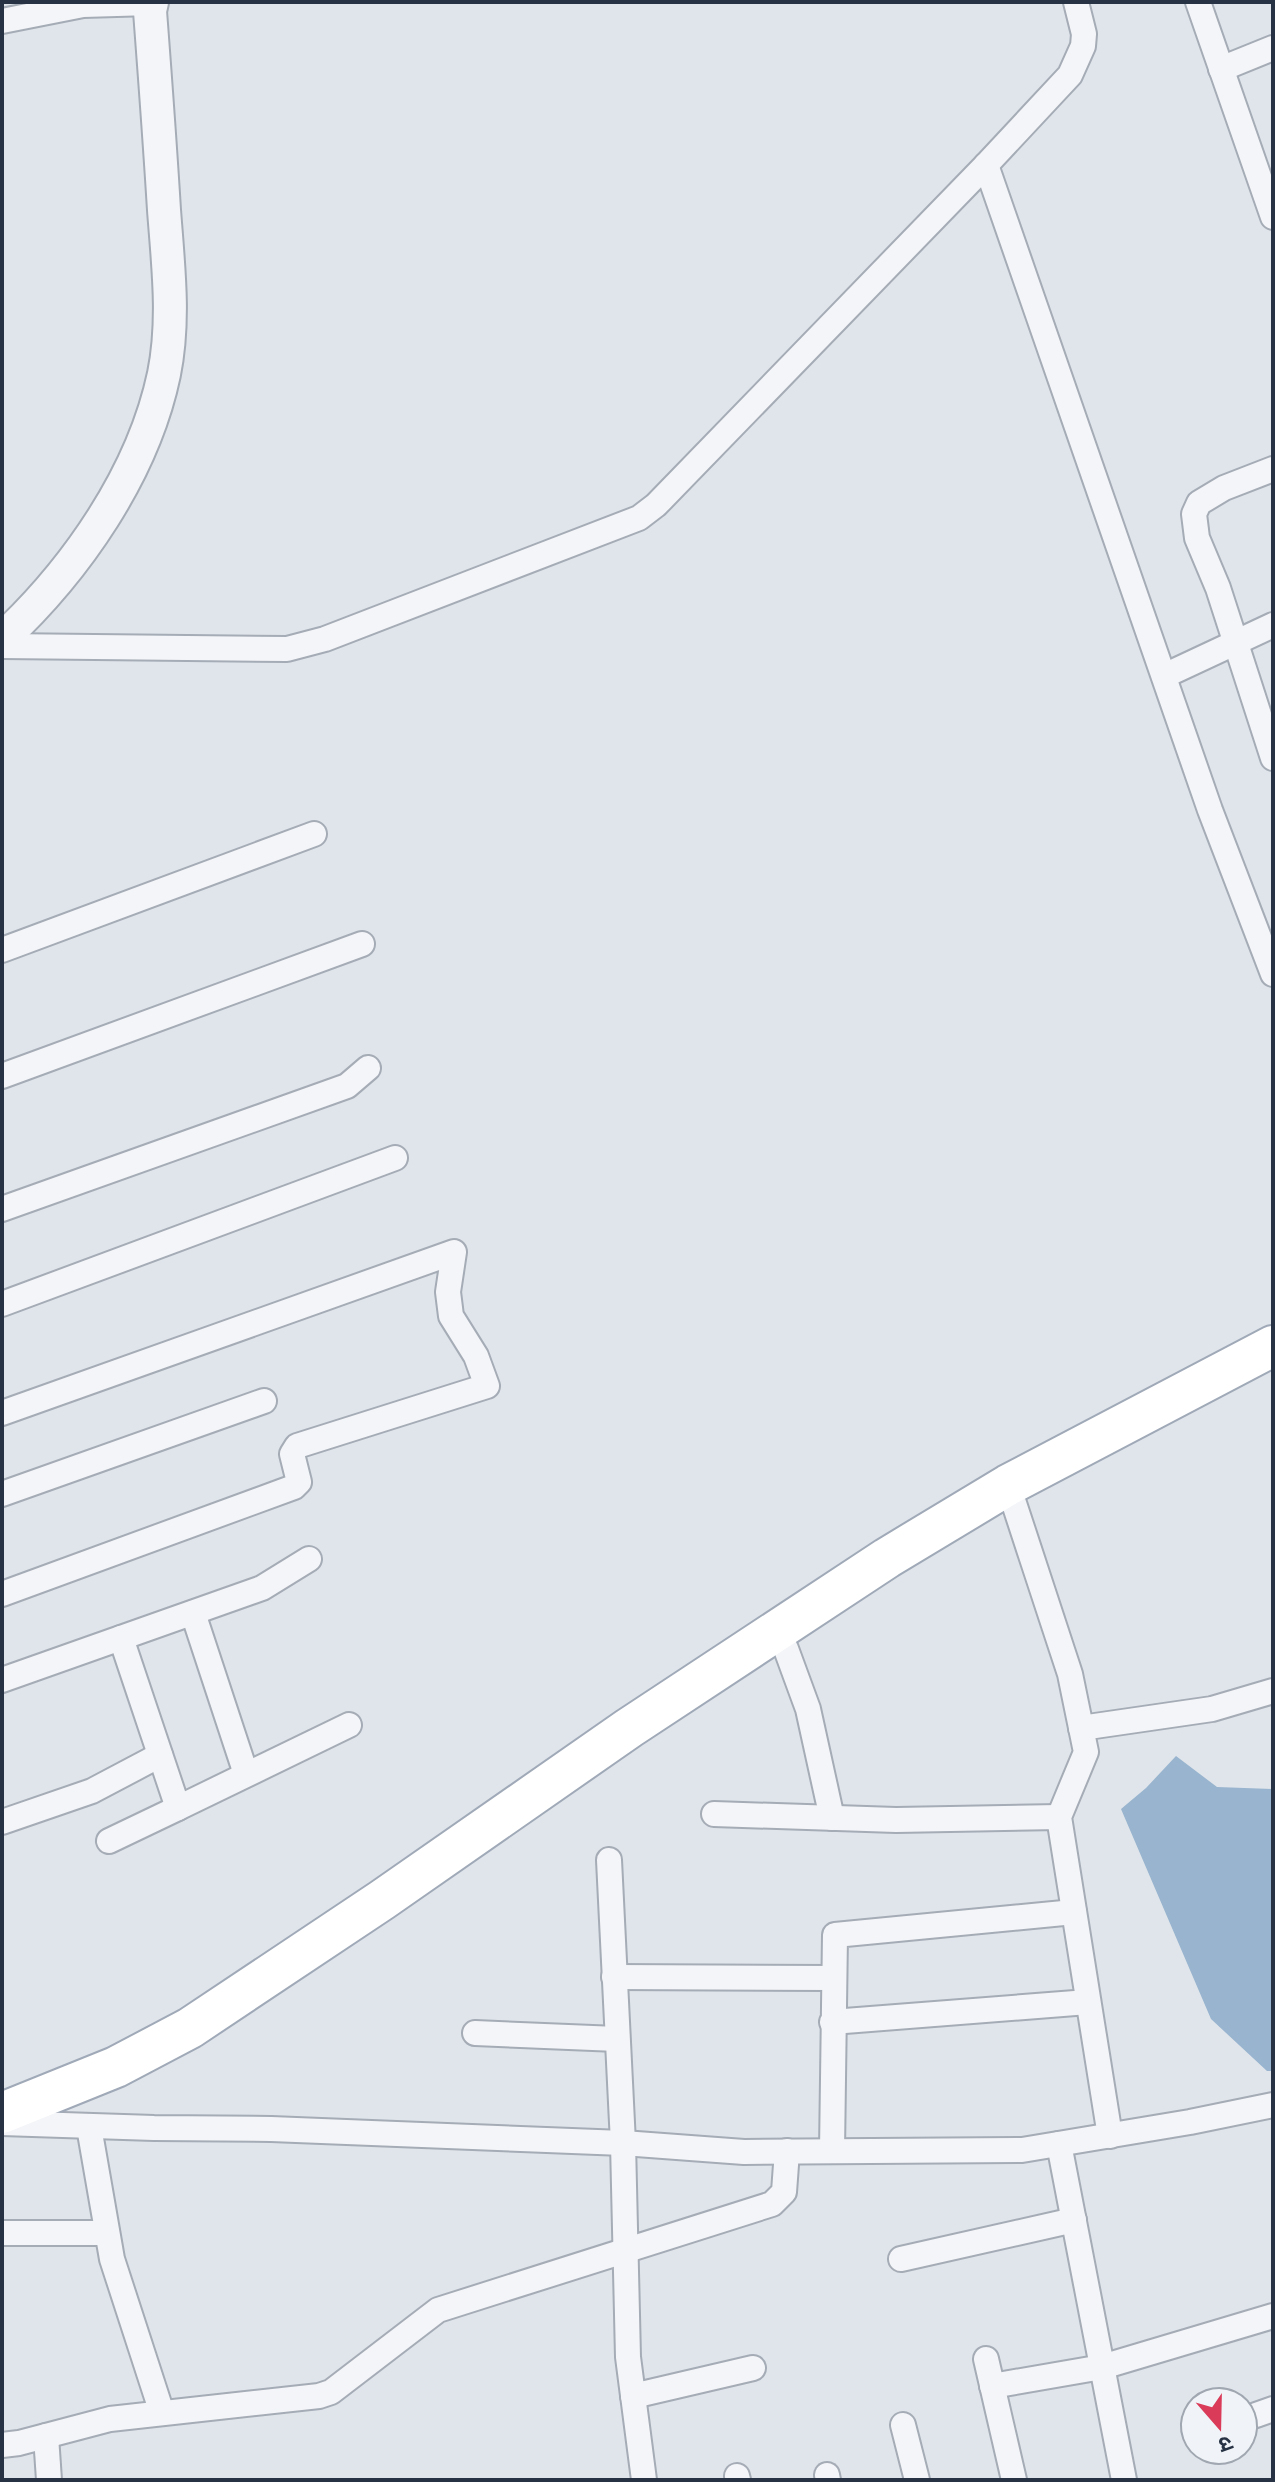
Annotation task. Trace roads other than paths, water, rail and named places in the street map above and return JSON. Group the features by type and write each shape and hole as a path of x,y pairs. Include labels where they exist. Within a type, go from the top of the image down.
{"main road":[{"path":"8,2124 194,2048 395,1921 637,1748 909,1569 1011,1496 1273,1346"},
{"path":"8,2124 190,2028 382,1900 642,1719 887,1558 1273,1372"}],"street":[{"path":"2,21 82,4 152,2 170,317 164,374 139,456 110,507 39,605 2,639"},
{"path":"2,646 287,649 325,639 628,524 656,505 1070,75 1079,58 1084,34 1076,2"},
{"path":"1198,2 1273,217"},
{"path":"1221,69 1273,48"},
{"path":"986,165 1210,810 1273,974"},
{"path":"1273,469 1224,488 1199,503 1194,514 1197,538 1273,758"},
{"path":"1164,676 1273,625"},
{"path":"2,950 314,834"},
{"path":"2,1076 362,944"},
{"path":"2,1209 347,1086 368,1068"},
{"path":"2,1304 395,1158"},
{"path":"2,1413 454,1252 448,1292 451,1316 476,1356 487,1386 297,1446 292,1454 298,1478 294,1487 2,1594"},
{"path":"2,1494 264,1401"},
{"path":"1011,1496 1070,1674 1086,1752 1059,1817 1110,2136"},
{"path":"2,1680 262,1588 309,1559"},
{"path":"193,1613 246,1774"},
{"path":"121,1638 178,1808"},
{"path":"786,1649 808,1709 832,1818"},
{"path":"1081,1728 1212,1709 1273,1691"},
{"path":"109,1841 349,1725"},
{"path":"2,1822 92,1791 160,1755"},
{"path":"714,1814 896,1820 1059,1817"},
{"path":"609,1860 623,2143 628,2357 644,2480"},
{"path":"832,2151 833,1941 838,1934 1074,1912"},
{"path":"614,1977 833,1978"},
{"path":"832,2022 1088,2002"},
{"path":"475,2033 617,2039"},
{"path":"8,2124 271,2129 623,2143 744,2152 1022,2150 1273,2105"},
{"path":"89,2127 112,2259 162,2413"},
{"path":"1059,2144 1124,2480"},
{"path":"2,2445 110,2419 319,2396 341,2385 438,2310 772,2204 784,2192 787,2151"},
{"path":"901,2259 1074,2220"},
{"path":"2,2233 107,2233"},
{"path":"992,2386 1102,2367 1273,2316"},
{"path":"986,2359 1014,2480"},
{"path":"633,2396 753,2368"},
{"path":"903,2425 917,2480"},
{"path":"46,2436 49,2480"}],"water":[{"path":"1176,1756 1217,1787 1273,1789 1273,2071 1267,2071 1211,2019 1121,1809"}]}
